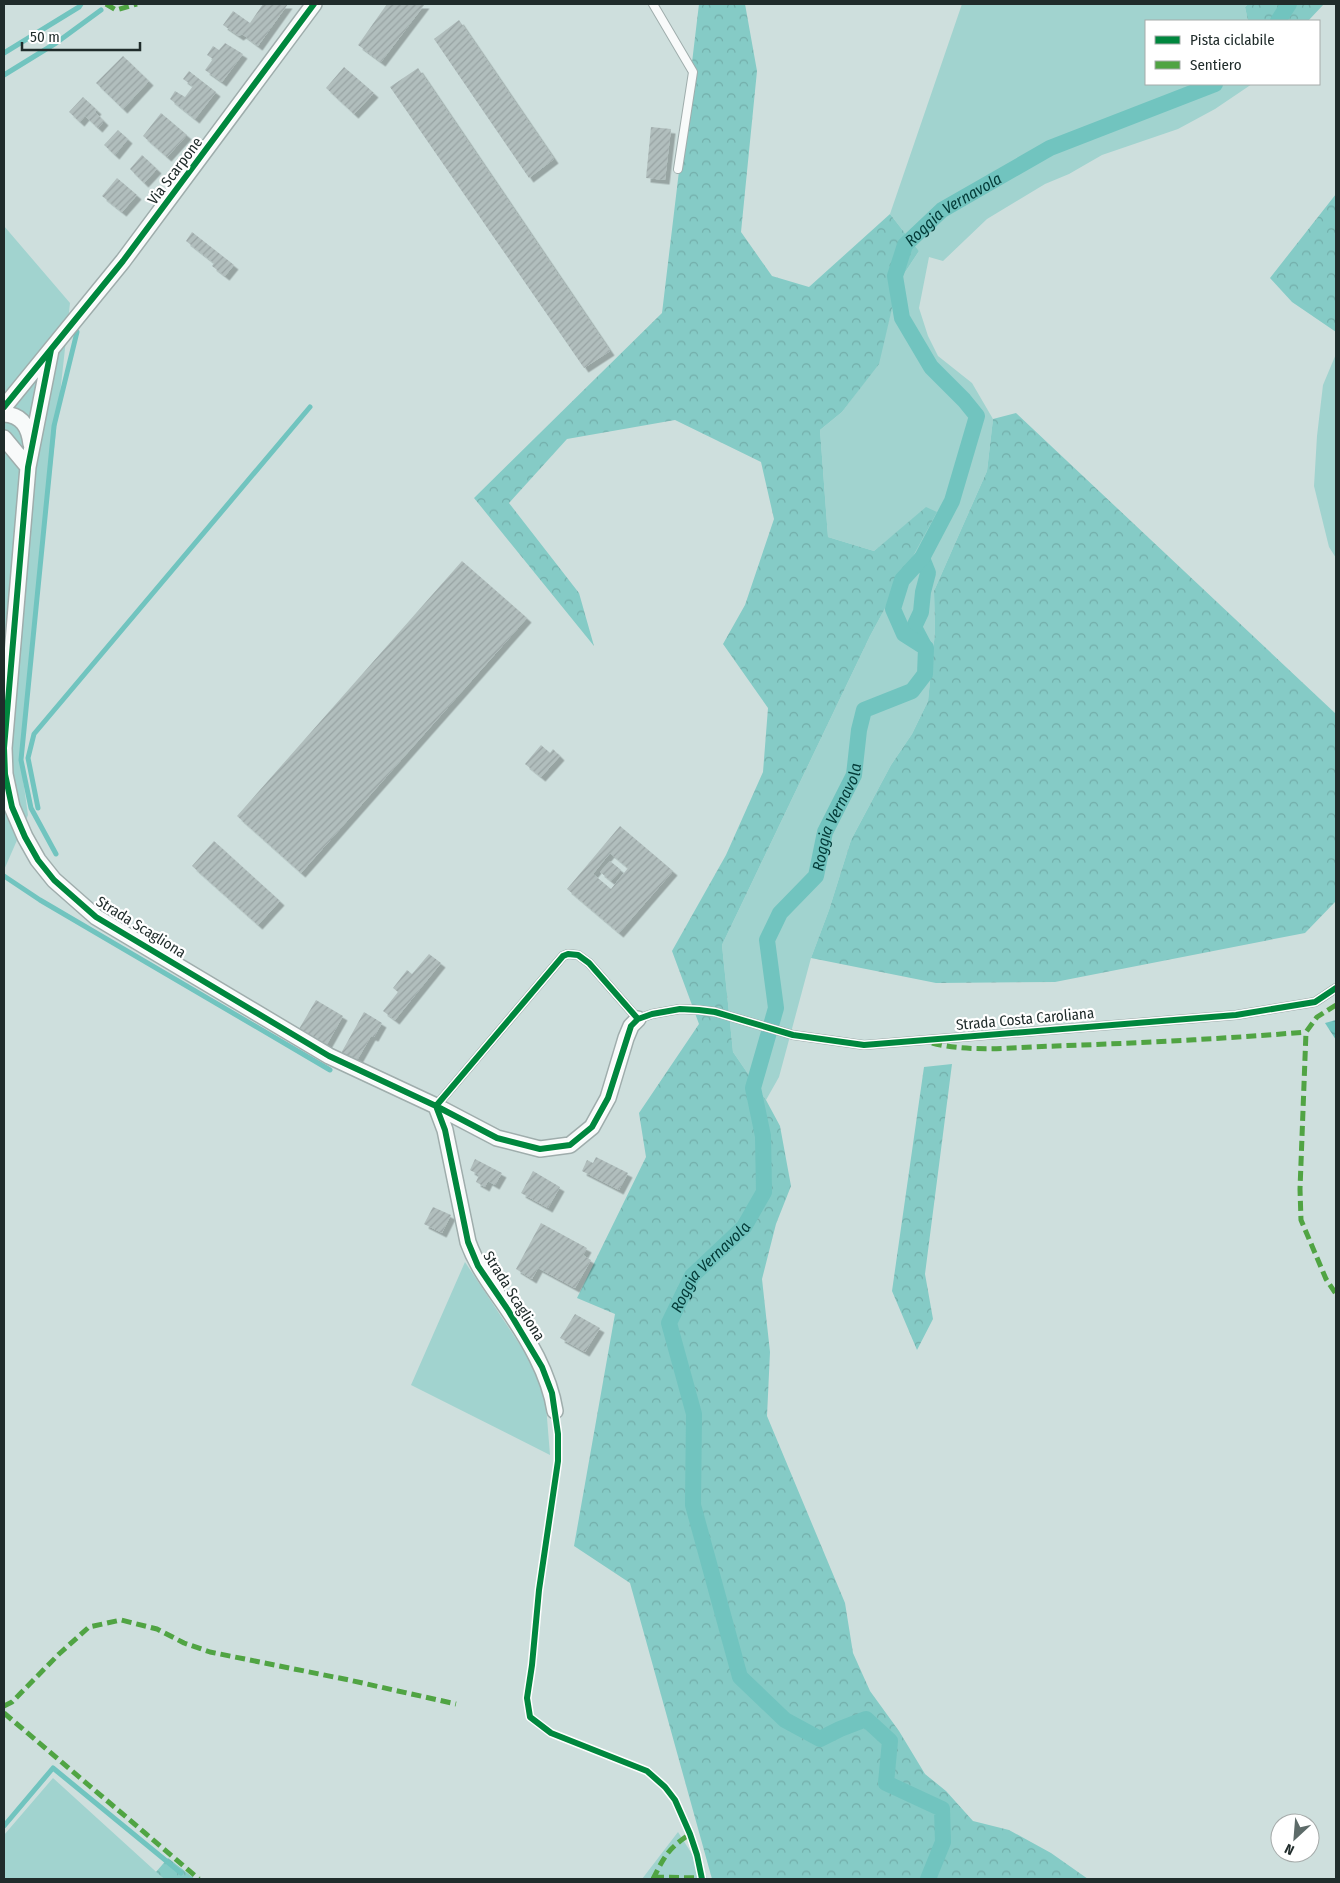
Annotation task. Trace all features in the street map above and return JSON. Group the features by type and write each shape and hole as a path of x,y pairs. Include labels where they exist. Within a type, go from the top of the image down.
{"street":[{"name":"Via Scarpone","path":"4,407 123,261 314,4"},
{"name":"Strada Scagliona","path":"51,350 28,467 6,722 5,774 12,807 25,837 38,860 54,880 96,917 329,1056 436,1106 497,1138 540,1149 570,1145 592,1127 608,1098 631,1026 638,1019"},
{"path":"4,414 13,415 22,420 27,427 32,445"},
{"path":"4,439 28,467"},
{"name":"Strada Scagliona","path":"436,1106 445,1130 472,1254 542,1366 552,1393 555,1411"}],"lane":[{"path":"653,4 692,72 678,169"},
{"path":"436,1106 563,956 568,954 578,955 589,963 638,1019"},
{"name":"Strada Costa Caroliana","path":"638,1019 652,1014 680,1009 715,1012 793,1035 864,1045 1236,1015 1315,1002 1336,988"}],"shaded area":[{"path":"962,4 1248,4 1245,7 1248,20 1145,20 1145,85 1251,85 1215,109 1178,129 1102,155 1069,174 1045,184 987,219 943,261 929,257 919,308 928,336 938,356 972,383 993,419 987,471 934,591 935,632 928,701 912,734 891,765 851,840 829,910 811,958 779,1077 766,1100 733,1052 722,945 870,636 936,513 926,508 874,551 828,537 820,430 842,412 878,364 898,283 919,251 890,214"},
{"path":"4,226 70,303 20,758 28,815 4,870"},
{"path":"1336,354 1336,558 1329,547 1314,486 1323,385"},
{"path":"465,1262 528,1357 545,1393 550,1455 411,1385"},
{"path":"53,1778 164,1879 4,1879 4,1835"},
{"path":"678,1832 708,1879 642,1879"}],"green space":[{"path":"699,4 745,4 757,71 741,232 772,276 809,287 890,214 919,251 898,283 879,364 842,412 820,430 828,537 874,551 926,507 937,512 870,636 722,945 733,1052 766,1100 780,1126 791,1186 776,1224 762,1279 770,1352 767,1416 845,1603 853,1653 870,1691 899,1731 925,1774 946,1791 973,1821 1009,1830 1051,1853 1088,1879 712,1879 630,1583 574,1546 615,1314 577,1298 646,1157 639,1113 699,1024 672,951 726,855 763,772 768,708 723,644 745,605 774,519 761,462 675,420 567,439 509,503 579,593 594,646 474,498 662,313"},
{"path":"1248,4 1324,4 1309,20 1248,20 1245,7"},
{"path":"1336,194 1336,332 1292,302 1270,278"},
{"path":"1016,413 1336,714 1336,901 1305,933 1055,982 936,983 811,958 829,910 851,840 891,765 912,734 928,701 935,632 934,591 987,471 993,419"},
{"path":"952,1064 925,1274 933,1319 917,1350 892,1291 924,1067"},
{"path":"168,1858 195,1879 164,1879 156,1872"}],"water":[{"path":"1336,1020 1336,1040 1325,1023"}],"building":[{"path":"263,4 288,4 258,46 242,34 239,36 223,25 233,11 250,23"},
{"path":"387,4 425,4 381,62 358,45"},
{"path":"459,20 554,159 529,178 434,39"},
{"path":"225,43 243,54 222,82 205,70 213,59 207,55 213,46 219,50"},
{"path":"123,56 149,81 123,109 96,83"},
{"path":"344,67 374,93 354,114 326,88"},
{"path":"418,68 610,351 584,368 390,87"},
{"path":"189,71 216,92 195,119 170,99 175,91 185,97 193,86 183,79"},
{"path":"83,97 97,110 95,112 104,121 98,128 85,116 80,122 69,112"},
{"path":"161,113 187,135 167,157 143,136"},
{"path":"651,127 671,129 665,180 646,178"},
{"path":"118,130 128,139 115,155 104,145"},
{"path":"142,155 157,169 144,183 130,169"},
{"path":"117,178 137,195 122,212 102,196"},
{"path":"192,232 234,265 225,276 212,266 214,263 186,241"},
{"path":"462,561 527,618 301,873 237,816"},
{"path":"541,745 550,753 553,749 560,756 541,777 525,764"},
{"path":"620,826 673,871 619,933 567,889","holes":["610,853 628,868 611,889 593,874"]},
{"path":"214,841 280,901 258,925 192,866"},
{"path":"610,861 621,870 611,881 600,872"},
{"path":"429,954 441,963 395,1020 383,1011 398,992 393,988 407,970 412,974"},
{"path":"316,1000 343,1016 326,1046 299,1029"},
{"path":"364,1012 382,1023 374,1037 371,1036 355,1064 340,1055"},
{"path":"596,1157 628,1173 619,1190 582,1171 587,1160 593,1163"},
{"path":"475,1159 502,1173 495,1185 488,1181 485,1187 476,1182 479,1175 470,1170"},
{"path":"533,1171 560,1187 548,1208 521,1193"},
{"path":"433,1207 451,1215 442,1233 424,1224"},
{"path":"541,1223 587,1248 583,1255 591,1260 575,1288 538,1268 532,1279 516,1269"},
{"path":"575,1314 600,1328 585,1352 560,1338"}],"waterway":[{"path":"4,53 81,4"},
{"name":"Roggia Vernavola","path":"1279,20 1289,4"},
{"path":"4,75 56,43 101,10"},
{"name":"Roggia Vernavola","path":"928,1879 943,1842 942,1809 886,1783 890,1741 866,1719 820,1739 785,1720 740,1677 693,1505 694,1414 669,1323 692,1276 744,1227 764,1192 763,1136 753,1088 776,1008 767,940 780,913 816,876 825,832 854,775 859,730 864,710 912,691 925,674 926,648 904,634 893,609 902,580 922,558 952,501 977,416 931,367 902,318 895,276 905,245 942,210 1050,148 1212,85"},
{"path":"56,854 31,808 21,760 54,426 77,332"},
{"path":"38,808 28,758 34,734 310,407"},
{"name":"Roggia Vernavola","path":"922,558 928,573 923,592 921,612 914,627 924,646"},
{"path":"4,876 40,900 330,1070"},
{"path":"4,1826 53,1768 181,1873"}],"marked path":[{"path":"106,4 116,10 137,4"},
{"path":"1336,1005 1317,1017 1306,1032 1300,1189 1301,1220 1326,1279 1336,1294"},
{"path":"932,1043 962,1048 994,1049 1244,1037 1306,1032"},
{"path":"4,1706 12,1702 59,1654 89,1627 121,1620 157,1629 184,1643 210,1652 456,1704"},
{"path":"4,1713 199,1879"},
{"path":"653,1879 668,1853 690,1834"},
{"path":"654,1877 702,1878"}],"cycle path":[{"path":"4,407 123,261 314,4"},
{"path":"51,350 28,467 4,748 5,774 12,807 25,837 38,860 54,880 96,917 329,1056 436,1106 497,1138 540,1149 570,1145 592,1127 608,1098 631,1026 638,1019 652,1014 680,1009 715,1012 793,1035 864,1045 1236,1015 1315,1002 1336,988"},
{"path":"436,1106 563,956 568,954 578,955 589,963 638,1019"},
{"path":"436,1106 445,1130 468,1242 478,1266 508,1310 542,1367 552,1393 558,1434 558,1461 539,1590 527,1698 530,1717 551,1733 647,1771 665,1787 675,1800 690,1834 702,1879"}]}
